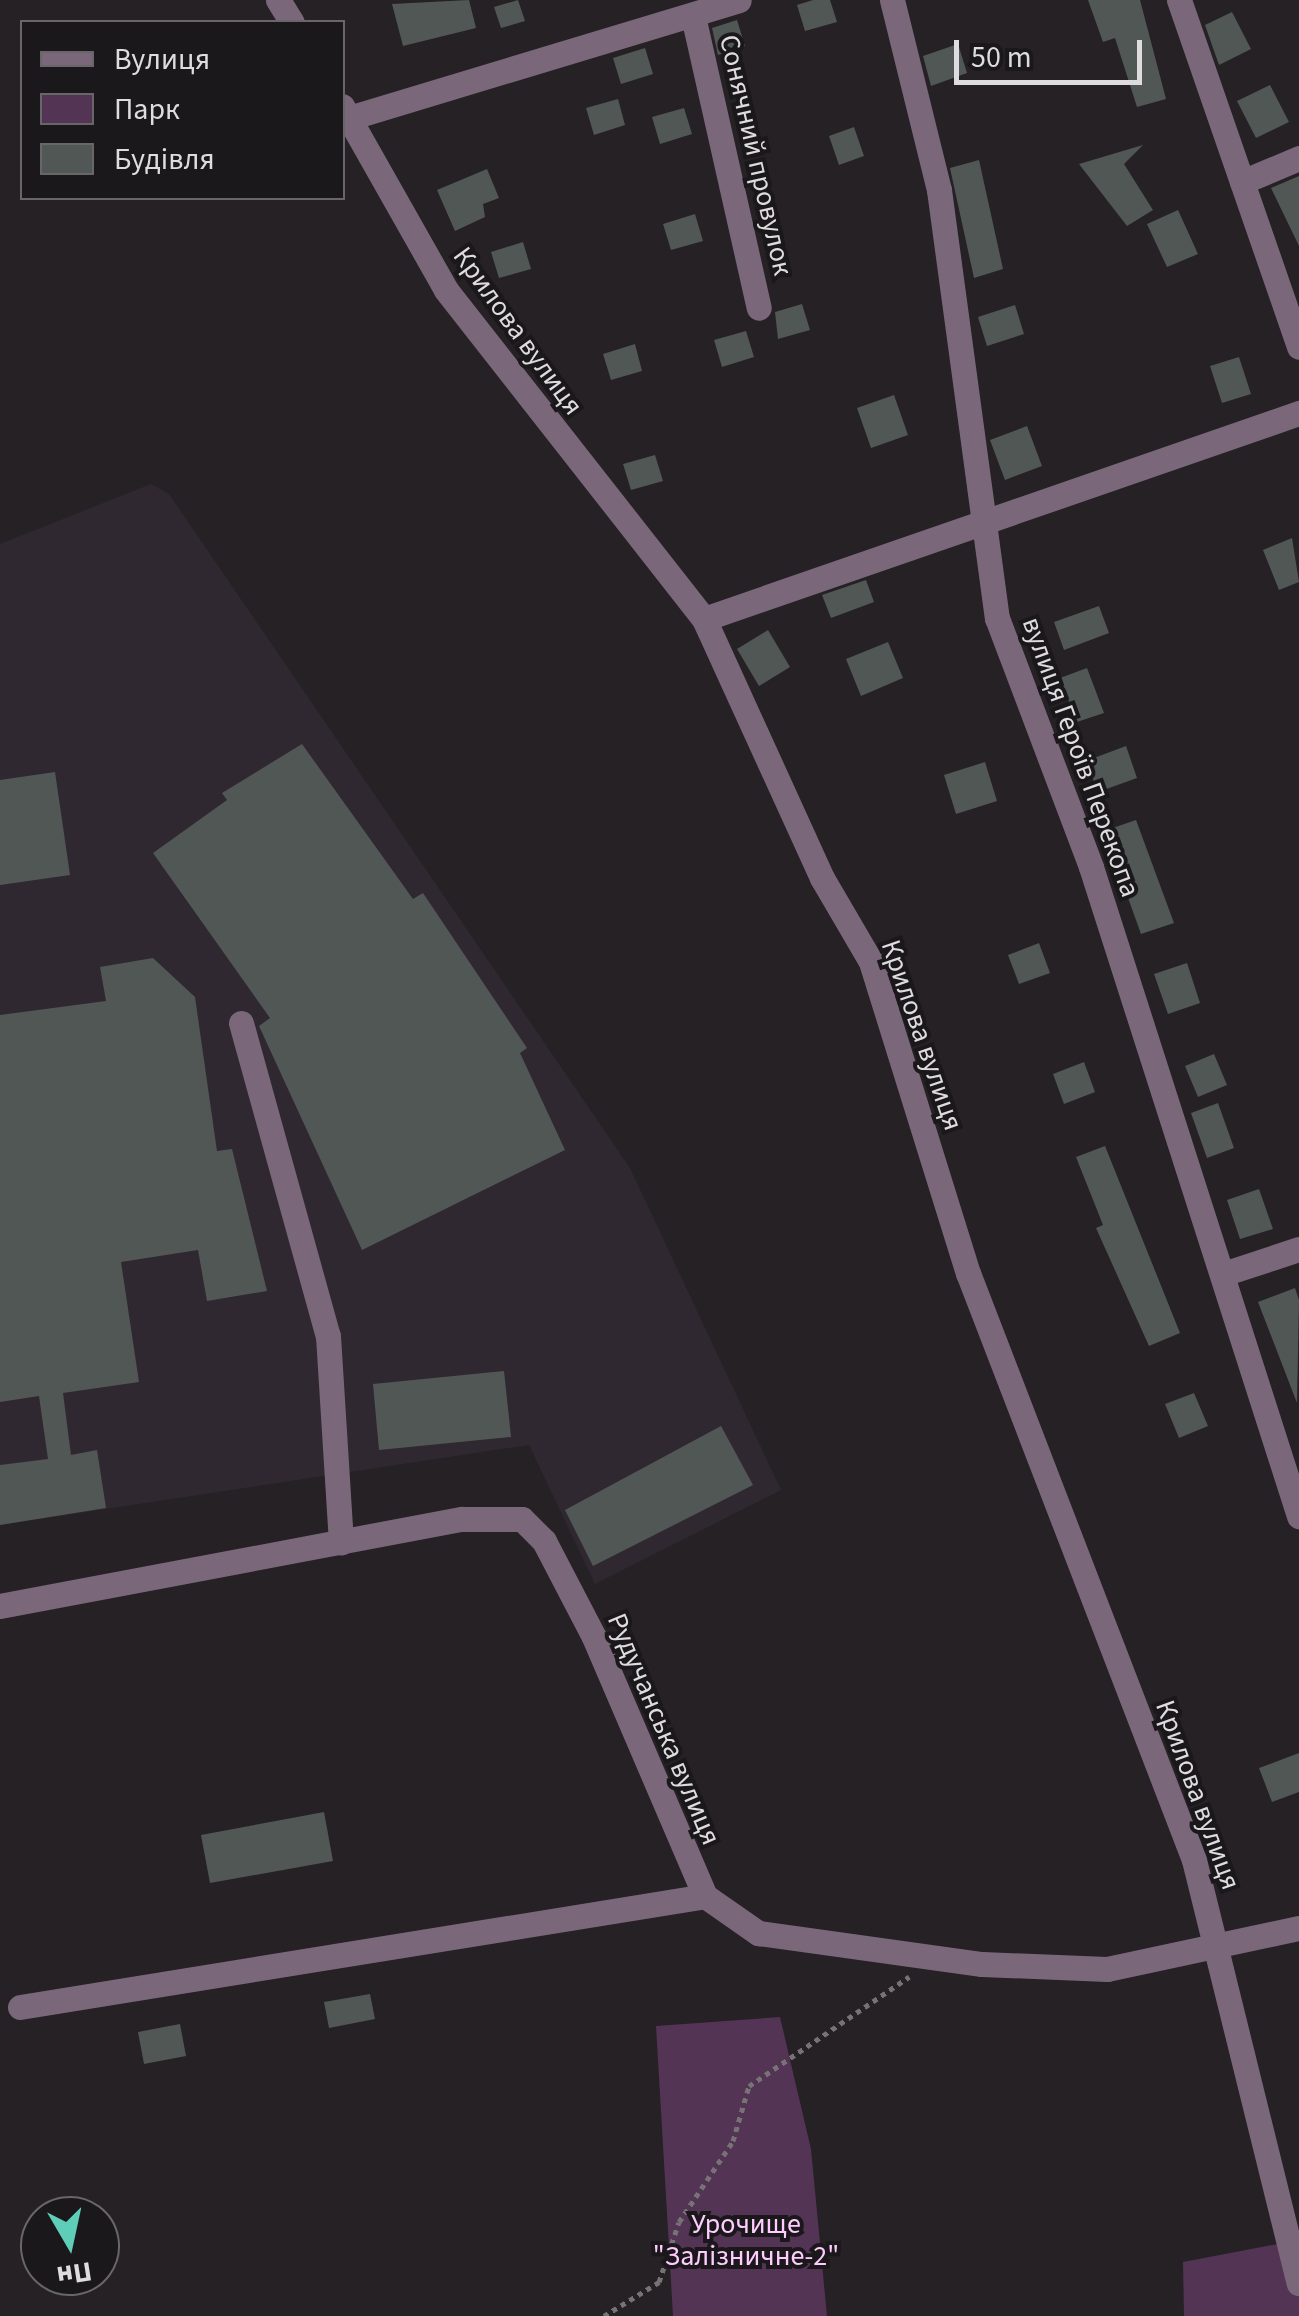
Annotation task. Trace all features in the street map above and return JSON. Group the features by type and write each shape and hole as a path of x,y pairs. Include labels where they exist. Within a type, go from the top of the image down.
{"street":[{"path":"346,112 739,0"},
{"name":"вулиця Героїв Перекопа","path":"892,0 939,190 997,618 1226,1273 1299,1516"},
{"path":"1179,0 1299,347"},
{"name":"Сонячний провулок","path":"693,16 760,308"},
{"name":"Крилова вулиця","path":"346,112 446,290 704,620 822,878 870,962 968,1273 1220,1949 1299,2283"},
{"path":"1242,182 1299,158"},
{"path":"704,620 1299,412"},
{"path":"242,1023 328,1336 341,1543"},
{"path":"1226,1273 1299,1250"},
{"name":"Рудучанська вулиця","path":"0,1606 462,1518 522,1519 533,1530 594,1637 705,1896"},
{"path":"20,2007 705,1896 758,1932 936,1957 1107,1970 1220,1949 1299,1928"}],"path":[{"path":"604,2316 659,2282 679,2222 732,2141 750,2086 936,1957"}],"shaded area":[{"path":"151,484 169,494 630,1168 781,1490 595,1584 529,1445 0,1525 0,544"}],"green space":[{"name":"Урочище \"Залізничне-2\"","path":"780,2017 811,2149 827,2316 673,2316 656,2026"},
{"path":"1299,2240 1299,2316 1184,2316 1183,2262"}],"building":[{"path":"469,0 476,28 403,46 392,4"},
{"path":"518,0 525,21 501,28 494,7"},
{"path":"830,0 837,22 805,31 797,5"},
{"path":"1088,0 1140,0 1166,99 1137,107 1115,38 1103,42"},
{"path":"1232,12 1251,49 1219,65 1205,25"},
{"path":"737,20 745,46 718,55 712,28"},
{"path":"958,44 967,73 931,86 923,56"},
{"path":"645,48 653,74 621,84 613,58"},
{"path":"1270,85 1289,122 1256,138 1237,101"},
{"path":"618,99 625,125 594,135 586,108"},
{"path":"684,108 692,134 660,144 652,117"},
{"path":"854,127 864,156 839,165 829,136"},
{"path":"1143,145 1124,164 1153,210 1127,226 1079,164"},
{"path":"979,160 1003,269 974,278 950,168"},
{"path":"487,169 499,198 483,204 485,217 455,231 437,190"},
{"path":"1299,176 1299,246 1271,188"},
{"path":"1178,210 1198,254 1167,267 1147,224"},
{"path":"695,214 703,241 671,250 663,224"},
{"path":"523,242 531,269 499,278 491,252"},
{"path":"802,304 810,330 778,339 775,312"},
{"path":"1015,305 1024,334 987,346 978,317"},
{"path":"746,331 754,357 722,367 714,340"},
{"path":"635,344 642,371 611,380 603,354"},
{"path":"1239,357 1251,394 1222,403 1210,366"},
{"path":"894,395 908,435 871,448 857,408"},
{"path":"1027,426 1042,466 1005,480 990,440"},
{"path":"655,455 663,481 631,490 623,464"},
{"path":"1292,538 1299,582 1279,590 1263,550"},
{"path":"866,580 874,602 831,618 822,595"},
{"path":"1099,606 1109,633 1064,650 1054,622"},
{"path":"768,630 790,667 759,686 737,649"},
{"path":"888,642 903,678 861,696 846,659"},
{"path":"1087,668 1104,713 1077,722 1060,678"},
{"path":"302,744 413,899 423,893 527,1048 520,1053 565,1150 362,1250 259,1026 270,1018 153,853 227,800 222,793"},
{"path":"1126,746 1137,778 1098,792 1086,761"},
{"path":"985,762 997,801 956,814 944,775"},
{"path":"55,772 70,875 0,885 0,780"},
{"path":"1136,820 1174,923 1141,934 1104,831"},
{"path":"1039,943 1050,973 1019,984 1008,955"},
{"path":"153,958 195,997 217,1151 232,1149 267,1291 207,1301 198,1250 121,1262 139,1382 63,1393 71,1455 97,1450 106,1508 0,1525 0,1465 48,1459 39,1396 0,1402 0,1015 106,1001 100,967"},
{"path":"1187,963 1200,1003 1168,1014 1154,974"},
{"path":"1214,1054 1227,1085 1198,1097 1185,1066"},
{"path":"1084,1062 1095,1092 1064,1104 1053,1074"},
{"path":"1218,1103 1234,1148 1207,1158 1191,1113"},
{"path":"1105,1146 1180,1333 1149,1346 1096,1228 1103,1225 1076,1157"},
{"path":"1259,1189 1273,1229 1240,1239 1227,1200"},
{"path":"1295,1288 1299,1300 1297,1403 1258,1302"},
{"path":"504,1371 511,1437 379,1450 373,1384"},
{"path":"1194,1393 1208,1426 1179,1438 1165,1404"},
{"path":"721,1426 753,1485 593,1566 565,1510"},
{"path":"1299,1753 1299,1792 1272,1802 1259,1768"},
{"path":"324,1812 333,1861 210,1883 201,1835"},
{"path":"370,1994 375,2019 329,2028 324,2002"},
{"path":"180,2024 186,2056 144,2064 138,2032"}]}
